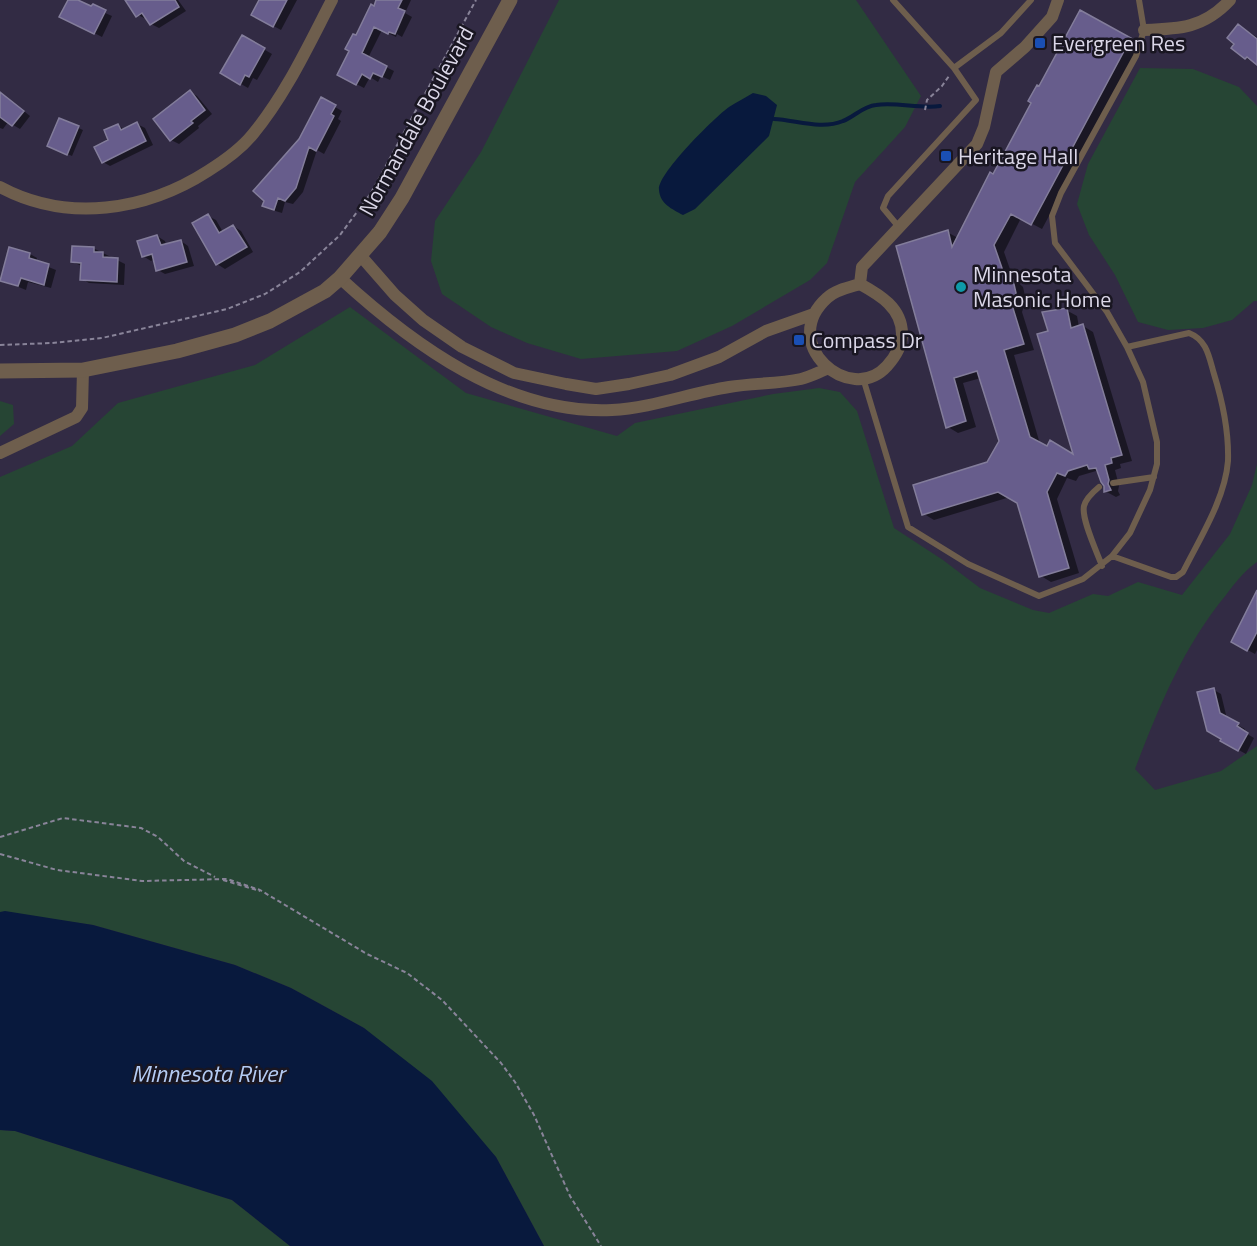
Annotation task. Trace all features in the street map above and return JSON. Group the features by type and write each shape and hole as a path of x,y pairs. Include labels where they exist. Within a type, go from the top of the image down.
{"street":[{"path":"0,187 12,194 41,204 73,210 135,204 164,195 196,179 225,160 252,136 273,108 332,0"},
{"name":"Normandale Boulevard","path":"0,371 83,370 177,351 235,335 299,306 325,291 340,278 381,232 402,198 510,0"},
{"path":"860,284 862,267 977,144 984,127 996,72 1025,47 1052,17 1058,0"},
{"path":"1144,30 1181,29 1200,23 1230,0"},
{"path":"360,255 395,295 423,320 462,347 514,372 596,389 670,375 718,357 766,331 814,314"},
{"path":"340,278 444,360 499,389 566,408 612,410 658,403 728,387 802,379 827,369"},
{"path":"860,284 886,299 899,317 902,334 896,356 882,371 870,377 849,379 827,369 814,352 810,332 814,314 828,297 860,284"},
{"path":"0,453 76,417 82,408 83,370"}],"lane":[{"path":"893,0 954,68 976,100 988,106"},
{"path":"954,68 1001,33 1031,0"},
{"path":"863,378 908,527 968,564 1039,596 1083,579 1102,566 1130,534 1150,490 1157,464 1157,442 1143,382 1127,346 1107,312 1055,243 1052,216 1061,193 1136,56 1144,30 1139,0"},
{"path":"898,226 883,208 888,196 976,100"},
{"path":"1112,556 1171,577 1176,577 1183,572 1210,518 1220,493 1228,462 1227,425 1223,402 1205,347 1198,337 1189,333 1127,346"},
{"path":"1113,483 1154,477"},
{"path":"1099,487 1090,495 1084,506 1084,516 1102,566"}],"path":[{"path":"0,345 102,338 227,309 265,294 300,272 340,236 371,193 476,0"},
{"path":"925,110 927,100 942,86 954,68"},
{"path":"0,837 63,818 141,828 158,837 184,861 204,874 218,879"},
{"path":"0,854 57,870 142,881 227,879 260,890 367,954 407,973 442,1000 501,1063 534,1115 570,1196 601,1246"}],"green space":[{"path":"559,0 856,0 921,96 905,127 855,182 827,263 810,280 732,326 677,351 581,359 527,343 491,327 442,294 431,261 435,221 481,152"},
{"path":"1140,68 1193,69 1239,87 1257,106 1257,301 1254,301 1232,320 1203,328 1168,330 1138,322 1115,275 1089,235 1077,204 1088,164"},
{"path":"350,307 466,393 617,436 635,423 773,394 819,388 840,392 857,411 894,528 980,588 1033,610 1049,613 1093,594 1108,596 1138,582 1182,595 1230,534 1252,485 1257,464 1257,562 1236,582 1197,635 1173,678 1135,769 1155,790 1221,771 1257,746 1257,1246 544,1246 496,1157 364,1028 291,988 235,965 93,925 0,912 0,477 72,446 118,403 255,365"},
{"path":"0,401 13,405 14,424 0,436"},
{"path":"0,1130 15,1131 232,1200 290,1246 0,1246"}],"water":[{"path":"753,93 766,96 777,105 769,136 695,209 683,215 667,206 659,190 667,172 712,122 729,107"},
{"name":"Minnesota River","path":"0,912 93,925 235,965 291,988 364,1028 432,1081 496,1157 544,1246 290,1246 232,1200 15,1131 0,1130"}],"building":[{"path":"68,0 78,0 106,10 94,34 59,17"},
{"path":"125,0 175,0 179,7 150,25 142,13 136,17"},
{"path":"259,0 287,0 273,27 251,15"},
{"path":"376,0 402,0 398,8 405,11 395,34 389,32 388,34 374,27 362,53 387,66 382,77 373,73 370,79 362,74 356,85 337,75 349,51 345,49 353,34 356,35 371,4 374,6"},
{"name":"Minnesota Masonic Home","path":"1080,10 1131,38 1031,225 1011,214 994,245 1003,271 1013,280 1016,293 1012,305 1024,344 1004,350 1030,437 1047,446 1050,440 1073,454 1037,334 1048,331 1042,312 1067,308 1071,328 1083,324 1122,455 1111,458 1112,463 1105,465 1111,490 1104,492 1104,486 1096,468 1089,469 1087,465 1068,471 1065,476 1057,473 1047,492 1069,568 1039,577 1017,503 998,492 922,515 913,485 987,462 999,441 977,371 954,378 966,421 946,428 896,246 948,230 952,247 990,172 993,174 1031,103 1028,101 1037,85 1039,86"},
{"path":"1238,24 1257,39 1257,65 1231,48 1234,44 1227,38"},
{"path":"242,35 265,48 249,77 245,75 240,85 220,73"},
{"path":"190,90 205,110 170,141 153,119"},
{"path":"0,92 24,111 12,126 0,117"},
{"path":"321,97 336,105 331,114 334,116 316,151 309,147 296,188 285,201 278,198 274,210 262,206 264,201 253,191 299,139"},
{"path":"59,118 79,126 67,155 47,146"},
{"path":"137,122 146,141 102,163 94,147 108,140 104,130 118,124 121,130"},
{"path":"208,214 219,233 233,225 247,247 216,265 192,223"},
{"path":"157,235 161,245 181,240 187,262 156,271 152,254 142,257 137,241"},
{"path":"72,246 94,247 94,252 103,252 103,257 118,258 117,282 80,280 81,263 71,262"},
{"path":"9,247 30,253 29,258 49,264 44,285 21,278 18,286 0,281"},
{"path":"1257,590 1257,632 1247,651 1231,642"},
{"path":"1214,688 1220,713 1239,723 1237,726 1248,733 1238,751 1207,731 1197,692"}],"waterway":[{"path":"774,119 826,125 843,121 867,107 876,105 940,106"}],"place":[{"name":"Evergreen Res","path":"1040,43"},
{"name":"Heritage Hall","path":"946,156"},
{"name":"Minnesota Masonic Home","path":"961,287"},
{"name":"Compass Dr","path":"799,340"}]}
